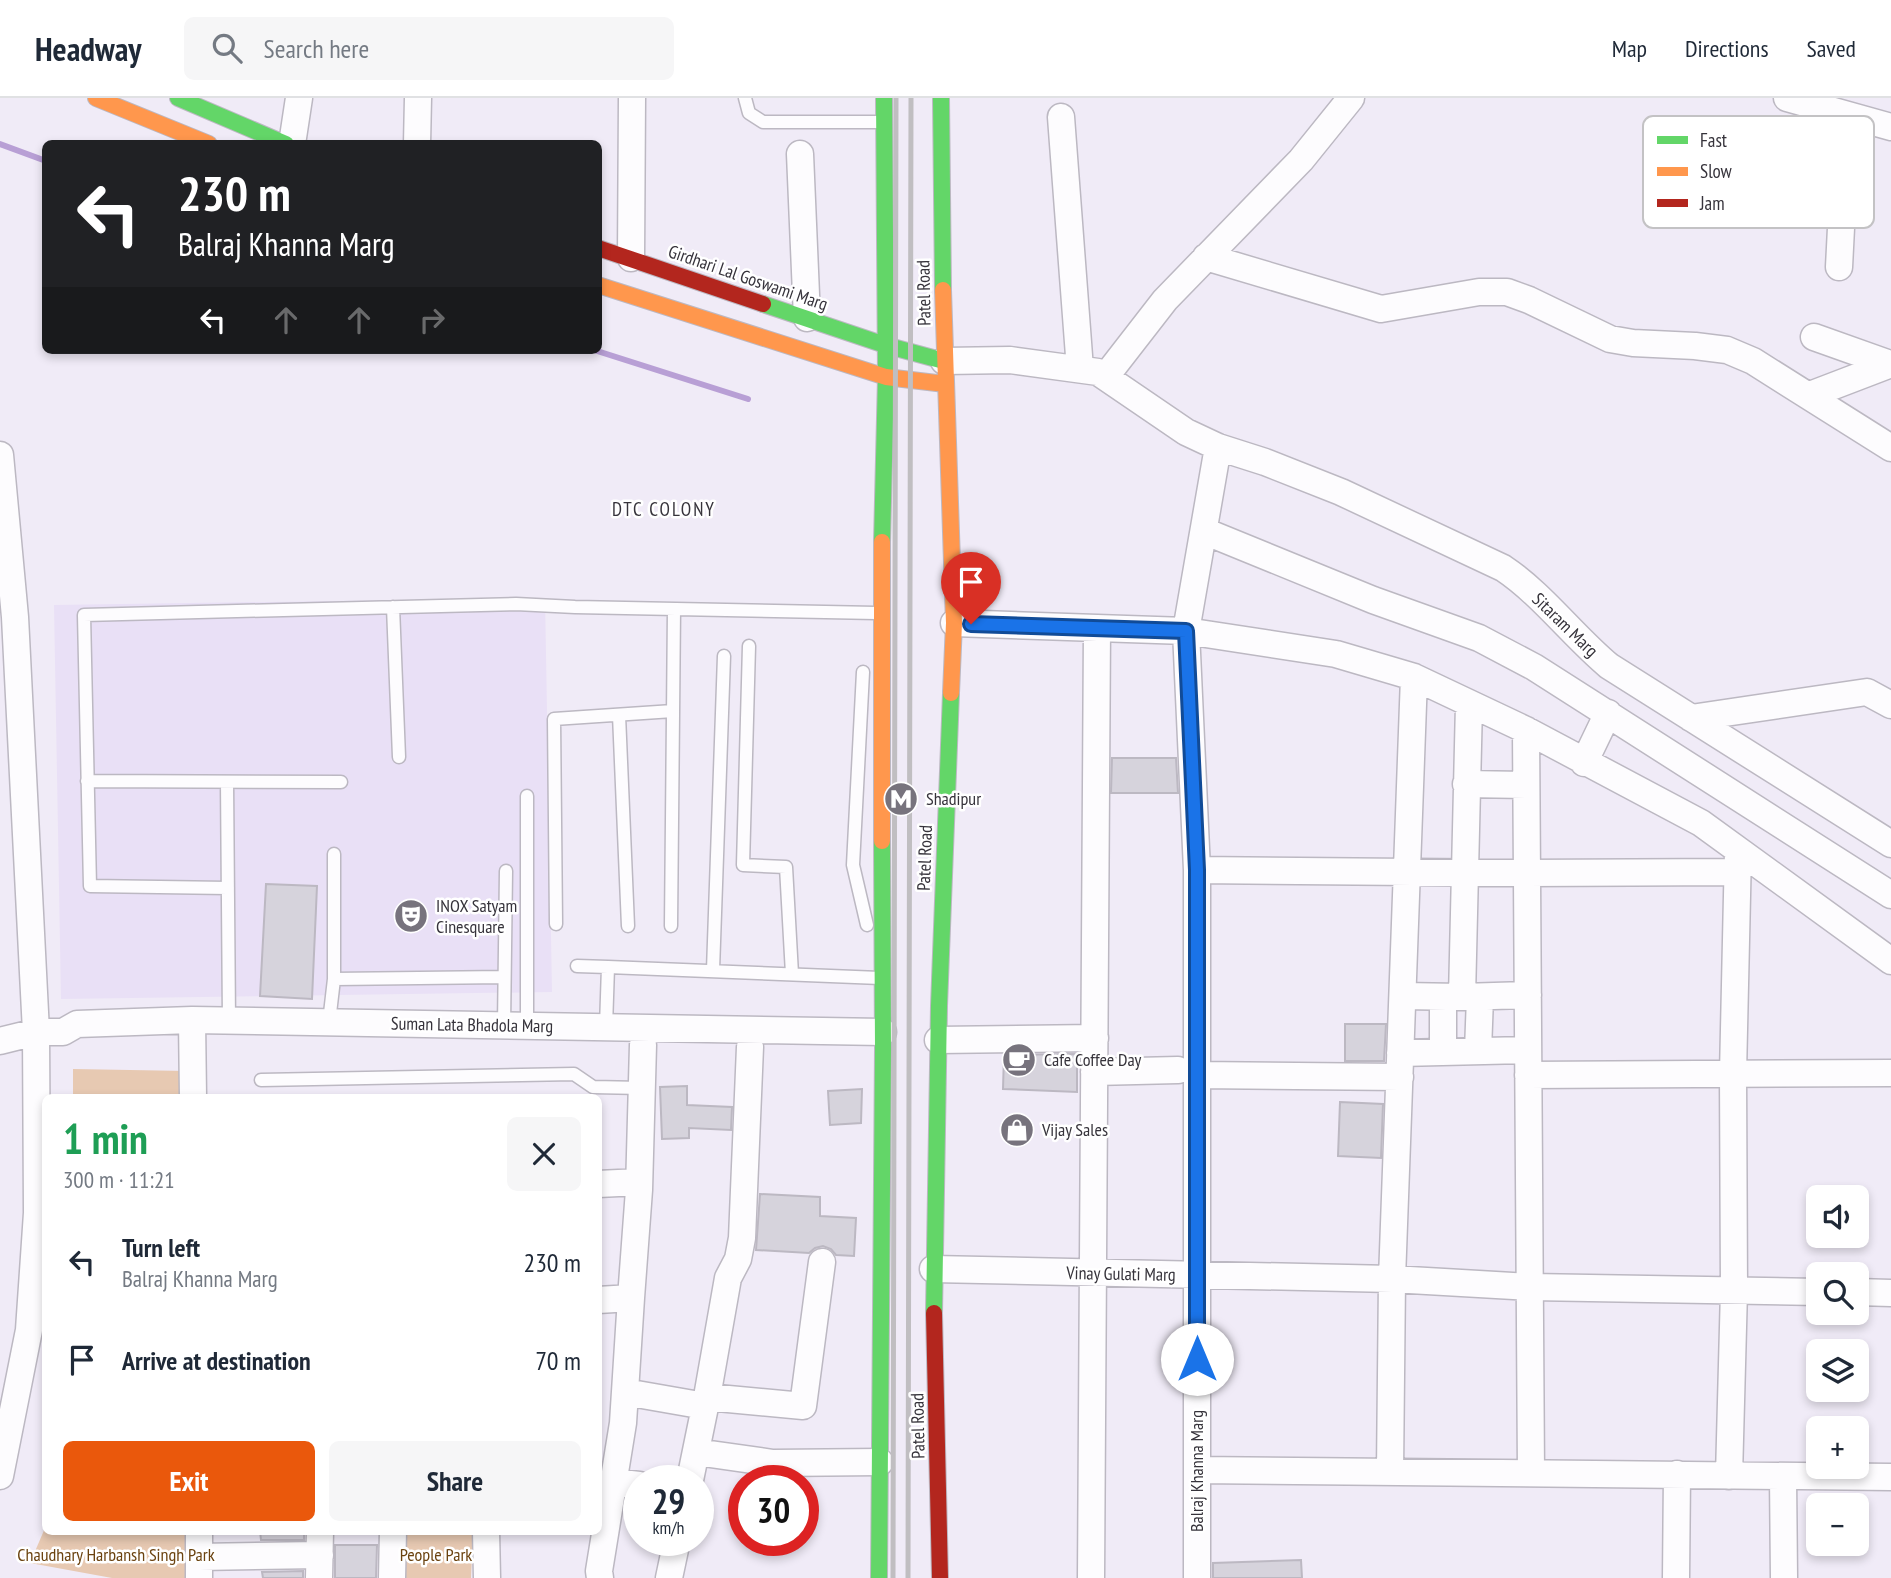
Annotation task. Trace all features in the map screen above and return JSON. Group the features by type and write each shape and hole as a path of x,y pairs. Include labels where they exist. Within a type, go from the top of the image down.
{"main road":[{"path":"96,98 199,140"},
{"path":"178,98 223,109 279,140"},
{"name":"Patel Road","path":"879,1578 883,1041 880,613 886,377 884,98"},
{"name":"Patel Road","path":"940,1578 933,1269 938,1040 954,623 945,372 941,98"},
{"name":"Girdhari Lal Goswami Marg","path":"602,249 885,345 945,372"},
{"path":"602,286 886,377 945,372"}],"street":[{"path":"293,140 299,98"},
{"path":"416,140 418,98"},
{"path":"631,258 632,98"},
{"path":"1106,376 1165,300 1301,160 1351,98"},
{"path":"1787,98 1850,116"},
{"path":"1062,117 1080,369"},
{"path":"1874,122 1891,127"},
{"path":"800,154 807,318"},
{"path":"1839,267 1841,228"},
{"path":"1206,257 1381,309 1479,292 1507,292 1610,339 1727,350 1753,361 1891,448"},
{"path":"1814,337 1891,364"},
{"name":"Sitaram Marg","path":"945,372 1010,360 1080,369 1106,376 1186,432 1341,492 1503,568 1609,666 1891,844"},
{"path":"1810,396 1891,364"},
{"name":"Balraj Khanna Marg","path":"1197,1578 1197,1276 1187,1072 1197,870 1186,631 1218,446"},
{"path":"0,455 15,617 36,1032 37,1213 29,1330 3,1449 0,1476"},
{"path":"1204,531 1373,600 1479,638 1534,667 1891,895"},
{"path":"954,623 1186,631 1336,654 1414,677 1525,730 1701,823 1737,862 1891,961"},
{"path":"1091,1578 1097,628"},
{"path":"1390,1471 1392,1279 1414,677"},
{"path":"1691,718 1867,692 1891,705"},
{"path":"1443,1052 1462,997 1469,704"},
{"path":"1584,763 1608,713"},
{"path":"1525,730 1531,1473"},
{"path":"1466,784 1526,785"},
{"path":"1197,870 1527,873 1737,862"},
{"path":"1729,1476 1734,1290 1733,1074 1737,862"},
{"path":"1403,996 1528,995"},
{"path":"1462,997 1478,1051"},
{"name":"Suman Lata Bhadola Marg","path":"192,1029 229,1021 328,1022 606,1027 883,1041"},
{"path":"192,1029 193,1094"},
{"name":"Suman Lata Bhadola Marg","path":"0,1041 36,1032 63,1032 74,1039 192,1029 750,1047 883,1041"},
{"path":"938,1040 1095,1038"},
{"path":"623,1472 611,1423 625,1392 639,1182 643,1045"},
{"path":"693,1465 728,1278 738,1259 742,1238 750,1047"},
{"path":"1094,1072 1187,1072 1400,1065 1443,1052 1478,1051 1528,1063 1733,1074 1891,1073"},
{"path":"602,1184 639,1182"},
{"path":"625,1392 706,1402 803,1406 822,1262"},
{"name":"Vinay Gulati Marg","path":"933,1269 1392,1279 1531,1287 1806,1292"},
{"path":"1869,1292 1891,1293"},
{"path":"602,1300 631,1298"},
{"path":"696,1452 773,1463 880,1462"},
{"path":"1196,1470 1891,1477"},
{"path":"1676,1578 1677,1474"},
{"path":"1783,1476 1784,1578"},
{"path":"602,1533 604,1508 623,1487"},
{"path":"392,1578 393,1535"},
{"path":"486,1535 487,1578"},
{"path":"600,1578 602,1535"},
{"path":"199,1555 319,1555"},
{"path":"669,1578 674,1556"}],"lane":[{"path":"745,98 749,113 763,122 884,122"},
{"path":"228,888 90,886 84,615 516,604 880,613 871,628 863,668 853,865 882,978 577,966"},
{"path":"393,607 398,757"},
{"path":"671,926 674,609"},
{"path":"749,646 743,865 786,867 792,974"},
{"path":"713,970 724,656"},
{"path":"556,925 554,719 673,711"},
{"path":"619,715 628,926"},
{"path":"87,782 341,782"},
{"path":"227,782 229,1021"},
{"path":"515,1026 527,796"},
{"path":"328,1022 334,979 334,854"},
{"path":"506,871 504,976 515,1026"},
{"path":"606,1027 608,967"},
{"path":"334,979 504,976"},
{"path":"261,1080 575,1074 593,1087 642,1088"}],"shaded area":[{"path":"545,598 552,992 61,999 54,605"}],"green space":[{"path":"73,1069 187,1071 186,1094 73,1094"},
{"name":"Chaudhary Harbansh Singh Park","path":"42,1535 195,1535 193,1578 112,1578 30,1563"},
{"name":"People Park","path":"399,1535 473,1535 471,1578 401,1578"}],"building":[{"path":"1112,758 1176,758 1178,793 1111,793"},
{"path":"266,884 317,886 312,999 260,996"},
{"path":"1345,1024 1386,1024 1384,1061 1345,1061"},
{"path":"1077,1054 1077,1092 1003,1089 1004,1055"},
{"path":"687,1086 687,1105 732,1107 731,1130 689,1128 689,1138 662,1139 660,1087"},
{"path":"862,1089 861,1123 830,1125 828,1091"},
{"path":"1340,1102 1383,1104 1381,1158 1338,1156"},
{"path":"760,1194 820,1197 820,1216 856,1218 854,1256 836,1255 823,1246 809,1253 756,1250"},
{"path":"260,1535 304,1535 304,1540 261,1540"},
{"path":"335,1545 377,1545 376,1578 335,1578"},
{"path":"1301,1560 1302,1578 1213,1578 1213,1563"},
{"path":"303,1571 303,1578 263,1578 262,1572"}],"waterway":[{"path":"0,144 42,160"},
{"path":"602,353 748,399"}],"railway":[{"path":"893,1578 896,98"},
{"path":"908,1578 911,98"}],"traffic: fast":[{"path":"178,98 277,140"},
{"path":"882,542 886,377 884,98"},
{"path":"941,98 943,290"},
{"path":"763,304 885,345 944,361"},
{"path":"934,1313 939,1006 951,693"},
{"path":"879,1578 882,841"}],"traffic: slow":[{"path":"96,98 199,140"},
{"path":"602,286 886,377 945,384"},
{"path":"943,290 954,623 951,693"},
{"path":"882,542 882,841"}],"traffic: jam":[{"path":"602,249 763,304"},
{"path":"934,1313 940,1578"}],"place":[{"name":"Shadipur","path":"901,799"},
{"name":"INOX Satyam Cinesquare","path":"411,916"},
{"name":"Cafe Coffee Day","path":"1019,1060"},
{"name":"Vijay Sales","path":"1017,1130"}],"district":[{"name":"DTC COLONY","path":"664,509"}],"route":[{"path":"971,624 1186,631 1197,870 1197,1359"}]}
